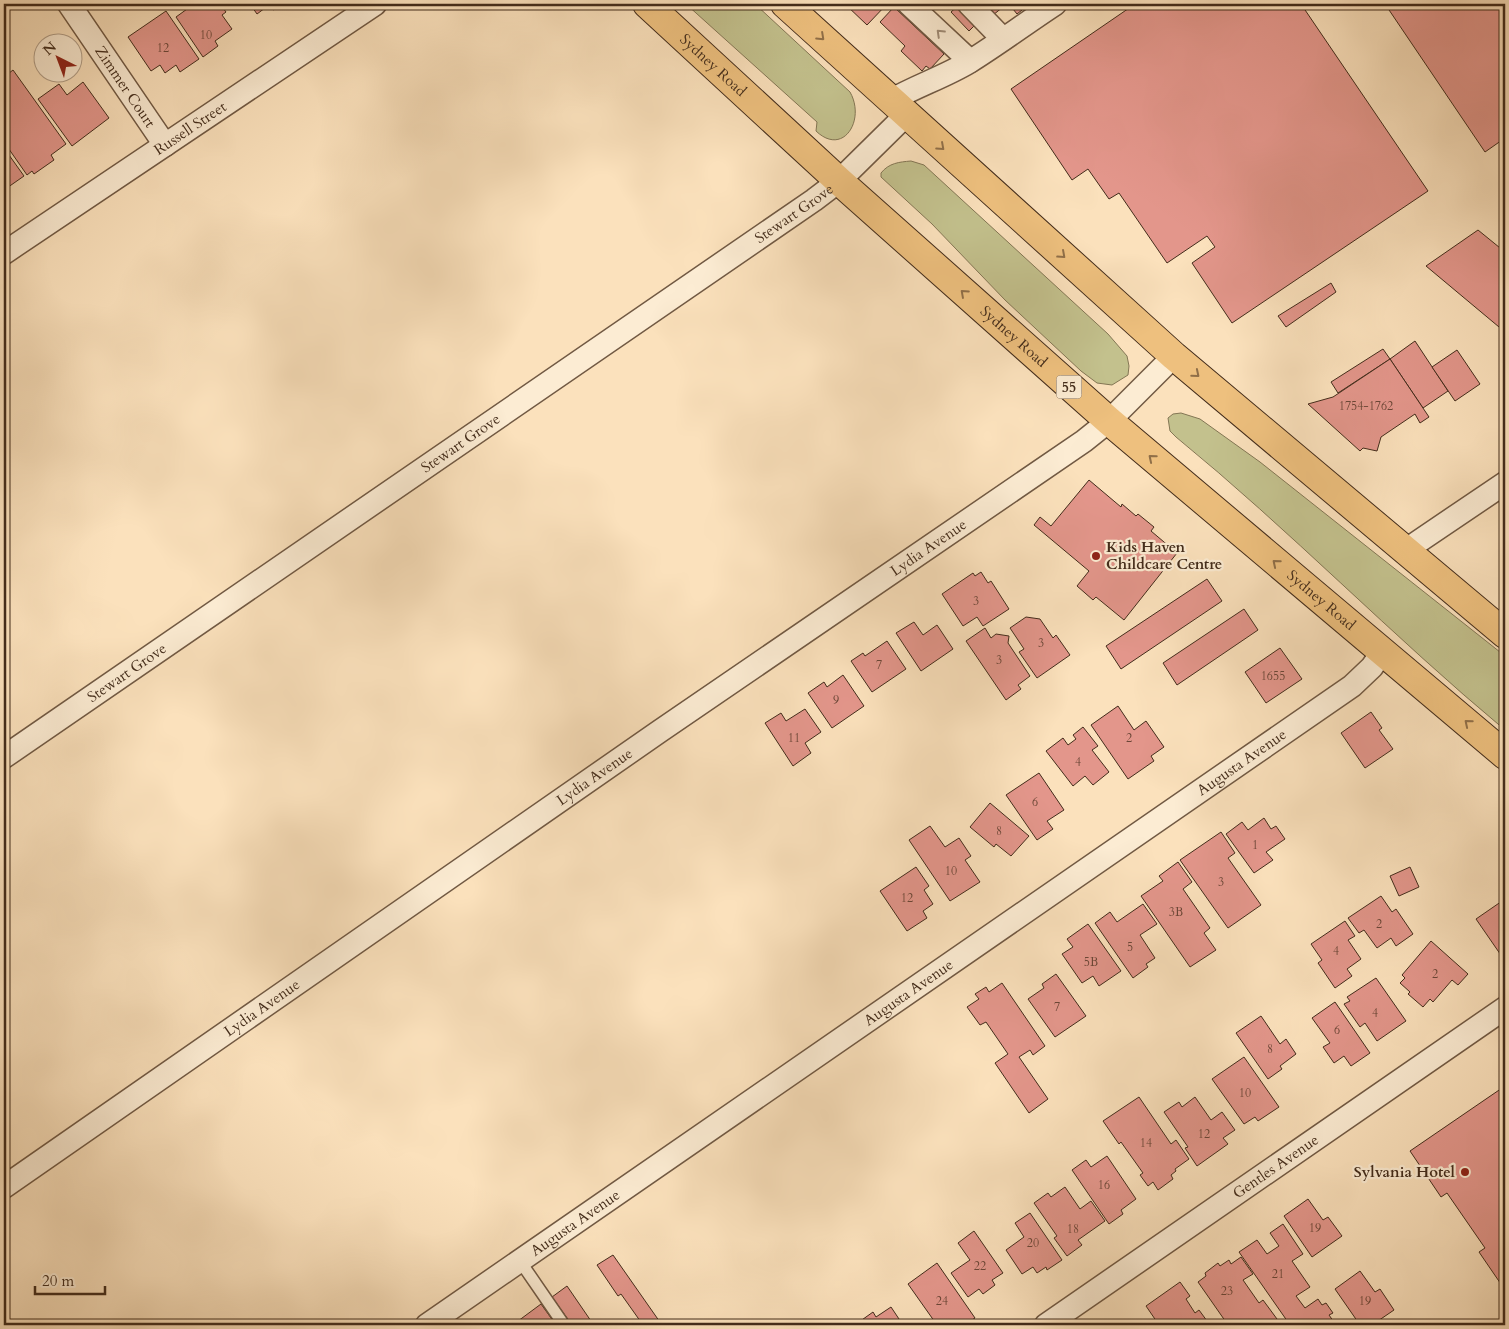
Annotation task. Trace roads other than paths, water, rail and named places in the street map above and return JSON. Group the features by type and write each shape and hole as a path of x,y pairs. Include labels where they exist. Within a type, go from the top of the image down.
{"highway":[{"name":"Sydney Road","path":"647,4 839,181 1108,421 1505,754"},
{"path":"785,4 1174,356 1505,634"}],"street":[{"name":"Zimmer Court","path":"69,4 165,145"},
{"name":"Russell Street","path":"4,253 375,4"},
{"path":"909,4 970,62"},
{"path":"970,4 1003,39"},
{"name":"Stewart Grove","path":"4,757 790,217 839,181 913,87 932,81 970,62 1050,5"},
{"name":"Lydia Avenue","path":"4,1187 668,726 1084,441 1108,421 1174,356"},
{"path":"1406,550 1505,482"},
{"name":"Augusta Avenue","path":"427,1325 1352,686 1368,671 1382,652"},
{"name":"Gentles Avenue","path":"1046,1325 1505,1008"}],"lane":[{"path":"520,1261 564,1325"}],"place":[{"name":"Kids Haven Childcare Centre","path":"1096,556"},
{"name":"Sylvania Hotel","path":"1465,1172"}]}
